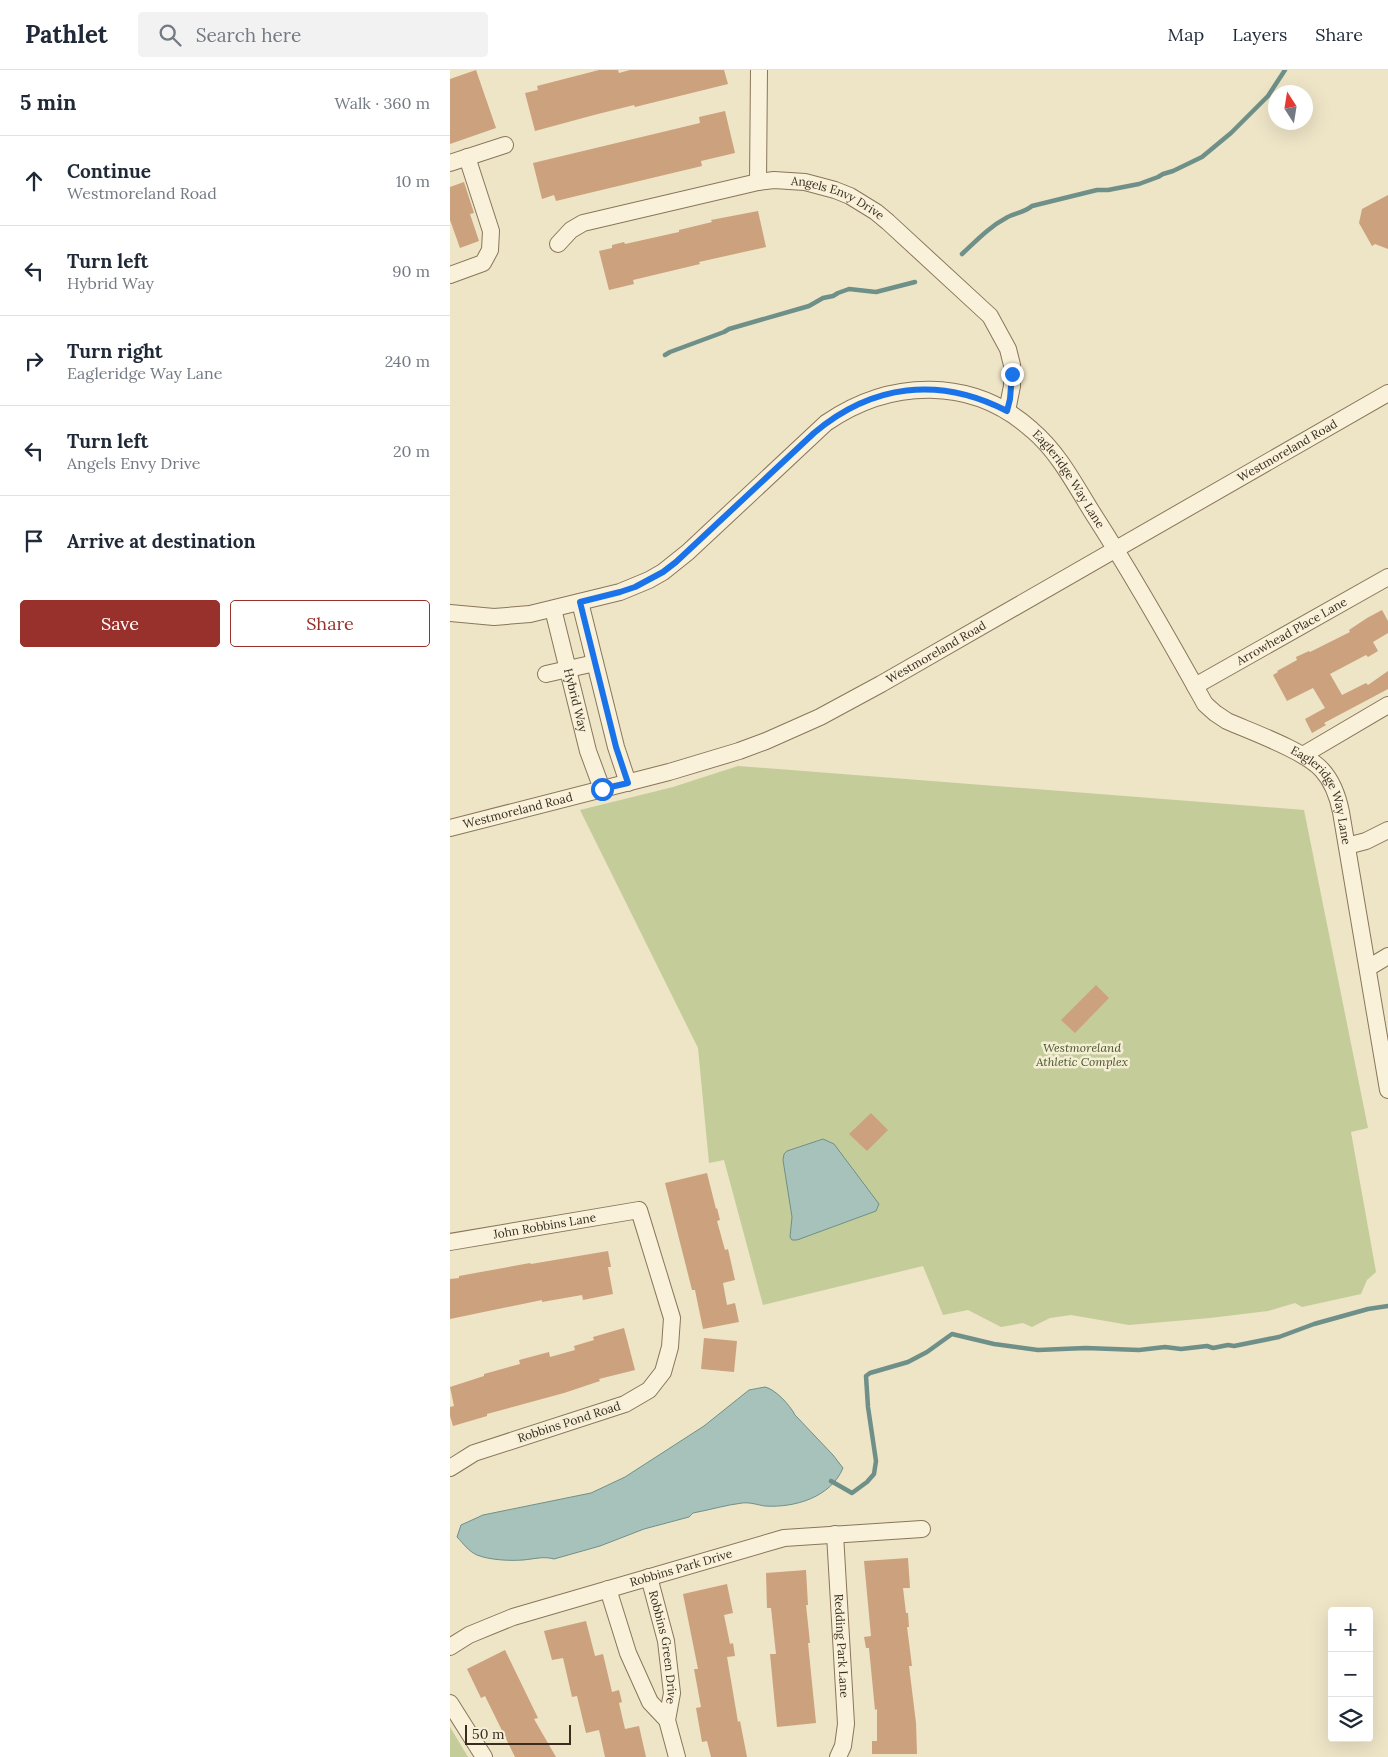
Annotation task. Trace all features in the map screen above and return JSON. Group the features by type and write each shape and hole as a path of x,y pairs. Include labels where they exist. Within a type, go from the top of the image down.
{"street":[{"path":"758,182 759,70"},
{"path":"450,163 504,145"},
{"path":"450,275 483,263 490,250 491,231 468,157"},
{"name":"Angels Envy Drive","path":"558,244 571,230 583,223 758,182 774,180 805,182 835,190 863,204 888,222 981,306 997,326 1010,357 1012,386 1007,411"},
{"name":"Eagleridge Way Lane","path":"450,613 494,617 530,614 635,587 663,572 688,552 820,428 840,414 861,403 899,391 931,390 947,391 978,398 1007,411 1031,429 1052,450 1116,549 1205,704 1226,721 1303,755 1322,770 1338,796 1388,1088"},
{"name":"Westmoreland Road","path":"450,828 690,766 766,741 820,717 881,684 1388,393"},
{"name":"Arrowhead Place Lane","path":"1195,686 1388,577"},
{"path":"580,602 616,747 628,783"},
{"name":"Hybrid Way","path":"553,609 588,751 602,789"},
{"path":"546,674 595,663"},
{"path":"1303,755 1388,705"},
{"path":"1347,846 1366,841 1388,830"},
{"path":"1368,968 1388,956"},
{"name":"John Robbins Lane","path":"450,1242 639,1210"},
{"name":"Robbins Pond Road","path":"450,1468 474,1453 625,1404 649,1390 663,1372 670,1347 672,1318 639,1210"},
{"name":"Robbins Park Drive","path":"450,1647 469,1635 513,1617 784,1538 922,1529"},
{"name":"Redding Park Lane","path":"835,1534 846,1724 843,1746 838,1757"},
{"name":"Robbins Green Drive","path":"649,1577 666,1641 672,1693 667,1720 677,1757"},
{"name":"Robbins Green Drive","path":"608,1589 628,1653 650,1702 667,1720"},
{"path":"450,1703 484,1757"}],"green space":[{"name":"Westmoreland Athletic Complex","path":"738,766 1304,810 1368,1128 1351,1132 1376,1272 1367,1280 1361,1294 1302,1307 1295,1303 1268,1311 1210,1318 1129,1325 1071,1315 1050,1318 1032,1327 1023,1323 1001,1327 968,1310 943,1315 923,1266 763,1305 724,1160 709,1163 698,1048 580,810 673,787"},
{"path":"450,1727 468,1757 450,1757"}],"water":[{"path":"823,1139 834,1144 879,1204 876,1211 797,1240 792,1240 790,1237 792,1217 783,1160 784,1154 787,1151"},
{"path":"765,1387 782,1398 843,1468 830,1486 811,1499 800,1503 776,1506 742,1503 693,1513 689,1517 644,1529 600,1546 554,1559 500,1560 487,1558 471,1551 457,1537 461,1525 483,1515 591,1493 625,1477 704,1426 749,1390"}],"building":[{"path":"476,70 496,128 450,144 450,79"},
{"path":"599,70 618,70 619,73 630,70 724,70 728,84 635,107 634,105 535,131 525,93 538,90 537,86"},
{"path":"725,111 735,153 701,161 702,166 556,201 554,195 542,199 533,163 700,123 699,117"},
{"path":"464,182 474,213 470,214 479,241 460,248 450,220 450,187"},
{"path":"1388,195 1388,249 1375,244 1372,246 1359,223 1362,209"},
{"path":"758,211 766,247 699,262 700,264 633,280 634,284 609,290 599,251 612,248 612,245 624,242 625,244 679,232 679,230 712,222 711,220"},
{"path":"1382,610 1388,621 1388,633 1373,642 1378,651 1368,657 1366,655 1330,674 1342,695 1366,683 1368,685 1388,671 1388,689 1324,723 1326,725 1312,733 1305,719 1325,708 1313,688 1287,701 1273,675 1297,660 1296,657 1350,632 1349,630"},
{"path":"1096,985 1109,998 1075,1033 1061,1020"},
{"path":"871,1113 888,1130 867,1151 849,1134"},
{"path":"707,1173 720,1220 717,1221 725,1250 728,1249 735,1280 723,1283 727,1305 735,1303 739,1322 703,1329 695,1290 692,1290 665,1183"},
{"path":"608,1251 611,1267 608,1267 613,1294 583,1300 582,1295 542,1302 542,1300 450,1319 450,1279 530,1263"},
{"path":"624,1328 635,1370 599,1379 600,1381 564,1393 487,1414 487,1416 453,1426 450,1407 454,1406 450,1387 484,1376 484,1374 520,1364 519,1360 549,1352 550,1357 575,1350 574,1346 594,1340 593,1337"},
{"path":"704,1338 737,1341 734,1372 701,1369"},
{"path":"908,1558 910,1588 903,1588 906,1613 908,1613 909,1627 907,1627 912,1666 909,1666 916,1723 917,1754 872,1754 872,1741 877,1741 877,1709 875,1710 869,1648 866,1648 864,1637 871,1636 864,1561"},
{"path":"806,1570 808,1605 806,1605 810,1643 808,1643 816,1723 777,1727 770,1654 776,1654 771,1608 767,1608 766,1573"},
{"path":"727,1584 733,1613 724,1615 730,1644 733,1643 735,1656 727,1657 738,1722 740,1721 747,1757 711,1757 707,1741 702,1742 696,1708 701,1707 694,1669 698,1669 683,1594"},
{"path":"586,1621 595,1656 603,1654 612,1692 619,1690 622,1702 619,1703 625,1729 639,1726 646,1757 605,1757 599,1730 586,1733 577,1696 572,1697 563,1658 552,1660 544,1631"},
{"path":"505,1650 538,1718 534,1719 556,1757 515,1757 485,1696 481,1698 467,1669"}],"waterway":[{"path":"962,254 994,226 1009,216 1032,206 1097,190 1108,190 1139,184 1202,157 1231,133 1268,96 1285,70"},
{"path":"665,355 729,329 809,306 823,298 849,289 876,292 915,282"},
{"path":"831,1481 852,1493 874,1474 876,1461 868,1407 866,1376 870,1373 908,1362 927,1352 952,1334 994,1344 1038,1350 1086,1348 1139,1350 1207,1346 1213,1348 1279,1337 1314,1324 1368,1309 1388,1306"}],"route":[{"path":"602,789 628,783 616,747 580,602 635,587 663,572 688,552 814,433 826,423 854,406 899,391 931,390 947,391 978,398 1007,411 1012,386 1012,374"}]}
